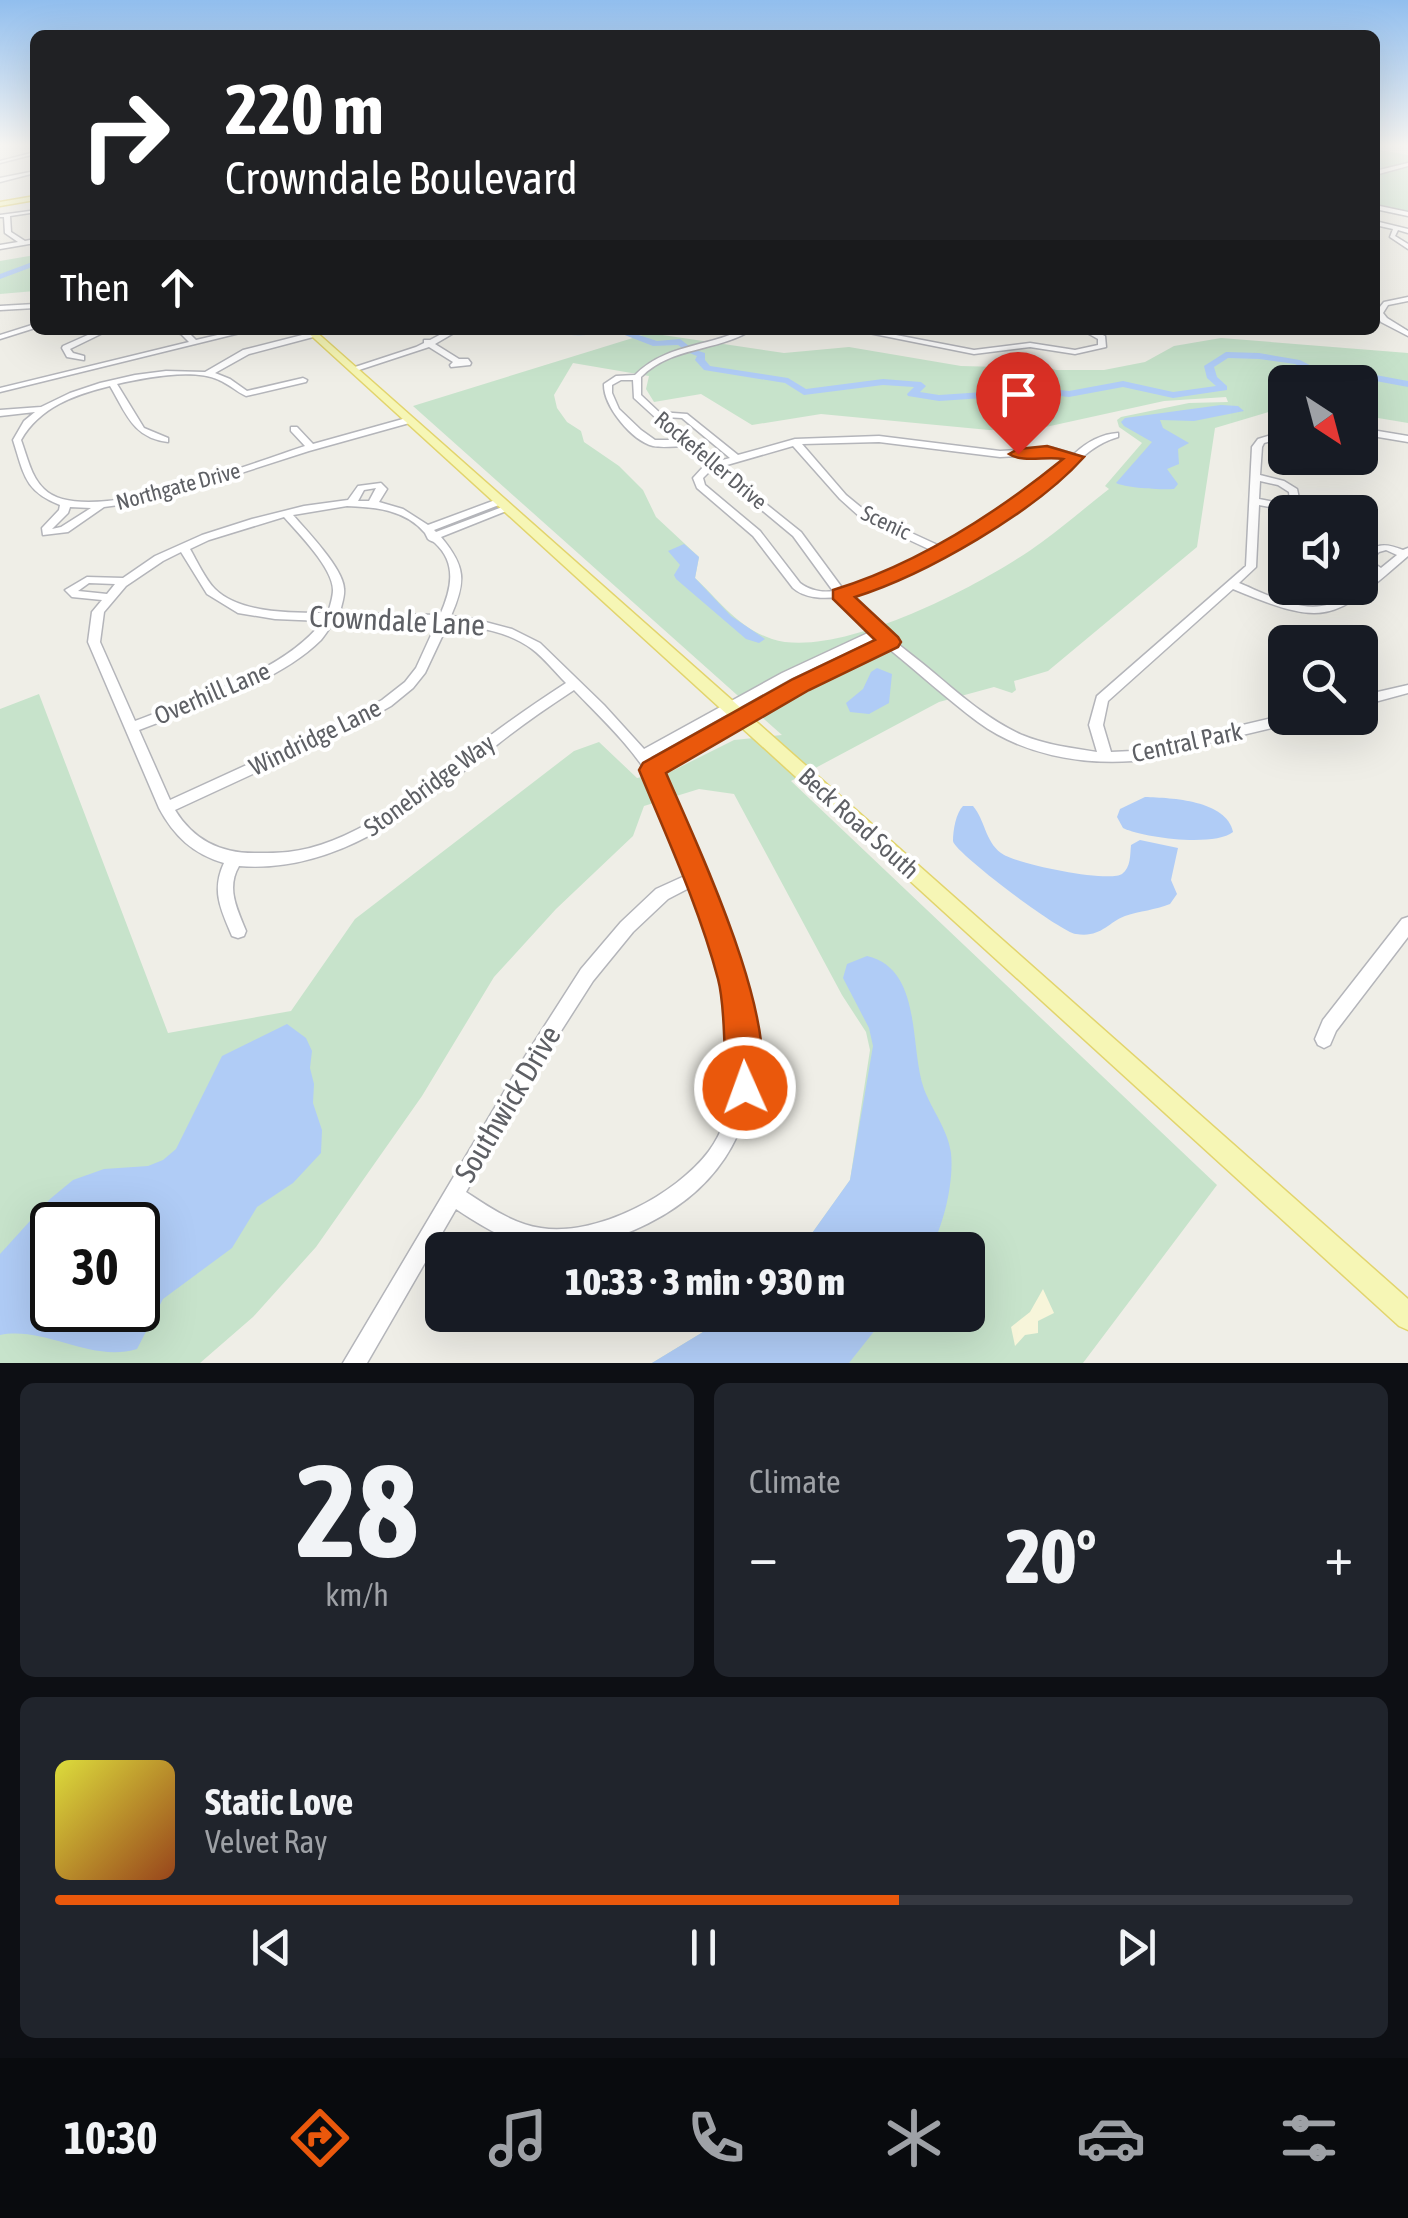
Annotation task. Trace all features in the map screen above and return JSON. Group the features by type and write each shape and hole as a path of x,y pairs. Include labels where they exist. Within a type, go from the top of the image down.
{"main road":[{"name":"Beck Road South","path":"315,335 1408,1317"}],"street":[{"path":"24,242 6,230 3,216 28,212"},
{"path":"1380,224 1408,230"},
{"path":"1397,228 1392,236 1408,246"},
{"path":"0,247 30,241"},
{"path":"1380,312 1386,304 1408,299"},
{"path":"0,308 30,305"},
{"path":"1380,314 1408,334"},
{"path":"0,337 30,328"},
{"path":"81,358 70,355 66,348 95,335"},
{"path":"0,390 214,335"},
{"path":"189,342 223,335"},
{"path":"207,374 234,359 311,335"},
{"path":"428,342 437,335"},
{"path":"350,367 444,335"},
{"path":"686,442 665,445 648,440 612,405 606,390 608,384 622,377 637,377 648,364 669,354 720,344 738,335"},
{"path":"884,335 974,352 1030,345 1098,350 1104,344 1092,335"},
{"path":"428,342 458,361"},
{"path":"0,416 41,409 114,384 164,373 207,374 230,381 241,392 235,399 244,400 303,380"},
{"name":"Rockefeller Drive","path":"637,377 637,396 714,467 796,534 840,594 884,637"},
{"path":"114,384 141,430 165,440"},
{"path":"41,409 24,423 16,440 44,496 65,504 64,511 46,528 48,532 64,530 101,506"},
{"path":"655,414 681,414 736,458"},
{"path":"0,416 24,423"},
{"name":"Northgate Drive","path":"65,504 101,506 158,495 407,418"},
{"path":"294,429 312,448"},
{"path":"1076,457 1047,451 1000,454 879,439 795,442 714,467 700,473 698,483 759,536 798,588 816,595 840,594 873,584 942,551 1022,502 1076,457 1093,440 1115,435"},
{"path":"1378,435 1408,439"},
{"path":"1106,758 1096,725 1102,699 1253,564 1258,444 1268,439"},
{"name":"Scenic","path":"795,442 842,498 864,515 942,551"},
{"path":"1254,501 1285,507 1294,503 1294,491 1289,486 1255,477"},
{"name":"Windridge Lane","path":"166,808 391,700 422,669 456,592 457,573 450,557 405,513 373,503 352,502 286,513"},
{"path":"428,534 505,504"},
{"path":"122,582 87,580 71,590 76,595 106,597 149,563 286,513 337,580 338,598 332,617"},
{"name":"Crowndale Lane","path":"184,548 210,592 226,604 260,614 444,620 489,624 516,633 536,646 647,763 697,877 733,978 746,1059 745,1088 737,1116 707,1169 686,1190 648,1213 612,1230 572,1241 536,1239 503,1229 454,1196"},
{"path":"1381,573 1363,561 1367,555 1387,548 1406,552"},
{"path":"1234,584 1280,605 1329,611 1347,604 1406,552"},
{"name":"Stonebridge Way","path":"106,597 94,617 92,635 166,808 192,842 235,859 296,858 360,836 538,705 573,684"},
{"name":"Overhill Lane","path":"132,727 281,664 314,640 332,617"},
{"path":"647,763 884,637"},
{"name":"Central Park","path":"884,637 986,721 1056,752 1106,758 1162,750 1268,724"},
{"path":"1378,696 1408,688"},
{"path":"235,859 225,871 222,883 238,931"},
{"name":"Southwick Drive","path":"354,1363 532,1061 587,976 627,927 662,894 697,877"},
{"path":"1324,1039 1329,1026 1408,924"}],"green space":[{"path":"30,256 30,291 0,294 0,261"},
{"path":"643,335 784,353 849,347 961,366 1001,367 1030,361 1056,370 1104,370 1145,362 1174,346 1221,338 1408,353 1408,423 1378,418 1378,365 1268,365 1268,412 1215,428 1197,547 1048,671 1014,681 1016,690 1012,693 994,687 939,702 791,781 1217,1185 1083,1363 652,1363 703,1332 985,1332 985,1232 813,1232 850,1180 870,1050 866,1032 842,995 734,794 699,789 644,806 633,836 556,909 494,977 422,1096 316,1247 253,1317 200,1363 0,1363 0,709 39,694 168,1033 291,1011 355,919 574,751 599,742 637,778 670,772 734,740 782,735 413,406","holes":["573,363 649,376 646,389 654,402 701,394 752,425 821,414 989,430 1032,430 1164,401 1226,397 1228,402 1189,403 1121,417 1117,420 1119,427 1142,443 1105,486 1109,489 1018,559 912,614 835,639 801,643 772,639 749,628 695,578 699,557 656,517 643,490 619,466 584,442 581,431 567,422 557,408 554,395"]}],"sand":[{"path":"1043,1289 1054,1313 1038,1321 1038,1333 1025,1335 1015,1346 1011,1327 1030,1312"}],"water":[{"path":"1238,406 1244,411 1194,421 1160,420 1163,428 1189,443 1178,449 1179,464 1167,469 1178,484 1174,489 1116,483 1152,442 1124,426 1121,422 1125,418"},
{"path":"684,544 699,557 695,578 731,616 765,639 759,643 746,639 676,579 674,575 680,565 668,551"},
{"path":"877,668 892,674 889,703 869,714 850,712 846,703 863,689"},
{"path":"1145,797 1209,807 1228,821 1233,832 1211,839 1179,839 1123,828 1117,817 1120,809"},
{"path":"963,806 973,806 1001,853 1062,871 1100,876 1122,874 1129,864 1131,845 1140,840 1178,848 1171,880 1177,894 1170,904 1125,916 1092,934 1066,930 1030,907 958,848 953,841 954,832"},
{"path":"867,956 885,964 906,993 924,1089 951,1153 947,1203 938,1232 813,1232 850,1180 873,1046 869,1028 843,978 847,964"},
{"path":"287,1024 306,1038 312,1051 313,1103 322,1130 321,1153 293,1183 257,1207 232,1248 160,1305 160,1202 47,1202 73,1180 104,1169 148,1166 176,1149 222,1056"},
{"path":"30,1221 30,1332 146,1332 137,1349 102,1351 34,1335 0,1335 0,1254"},
{"path":"703,1332 874,1332 849,1363 652,1363"}],"waterway":[{"path":"0,277 30,265"},
{"path":"630,335 656,344 680,342 684,346"},
{"path":"692,352 702,355 700,360 707,368 788,381 804,392 883,382 918,384 921,386 912,394 939,398 1042,391 1069,394 1123,384 1173,395 1224,388 1212,378 1209,366 1226,355 1297,362 1320,374 1338,371 1408,384"}],"route":[{"path":"745,1088 742,1022 733,978 697,877 652,770 801,684 890,642 840,594 873,584 942,551 1022,502 1076,457 1047,451 1018,454"}]}
